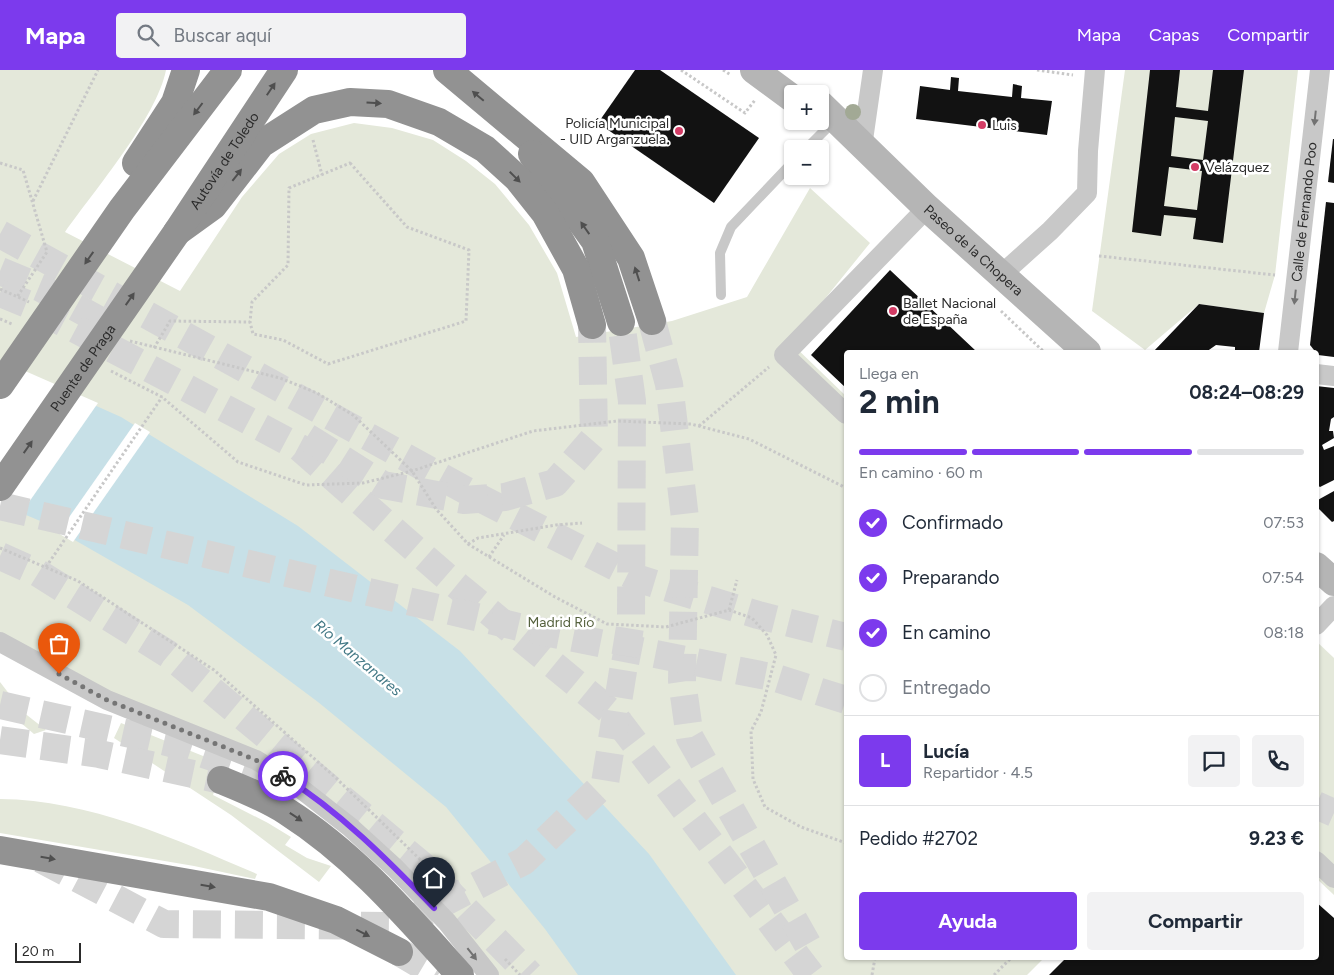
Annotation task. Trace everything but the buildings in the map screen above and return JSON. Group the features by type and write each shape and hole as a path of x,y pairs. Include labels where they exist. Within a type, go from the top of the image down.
{"highway":[{"path":"120,213 136,163 175,103 186,70"},
{"path":"0,385 120,213 228,70"},
{"name":"Autovía de Toledo","path":"170,240 284,70"},
{"path":"447,70 582,182 632,258 652,321"},
{"path":"170,240 213,206 261,144 314,110 350,102 388,104 439,122 485,149 518,179 545,213 576,269 592,325"},
{"path":"510,122 595,241 621,322"},
{"name":"Puente de Praga","path":"0,487 170,240"},
{"path":"221,780 285,810 341,851 374,880 460,975"},
{"path":"0,850 269,897 336,920 399,952"}],"street":[{"path":"754,70 784,92"},
{"path":"780,70 798,85"},
{"path":"837,126 873,70"},
{"name":"Calle de Fernando Poo","path":"1288,350 1326,91 1320,70"},
{"path":"1002,274 1050,231 1087,193 1088,150 1095,74"},
{"name":"Paseo de la Chopera","path":"837,126 1085,350"},
{"path":"844,412 784,355 927,208"},
{"path":"1319,374 1334,376"},
{"path":"1319,569 1334,582"},
{"path":"1319,622 1334,606"},
{"path":"0,642 107,700 256,760 296,784 350,827 395,868 447,922 488,975"},
{"path":"1319,864 1334,878"}],"lane":[{"path":"818,140 837,126"},
{"path":"720,295 720,253 731,226 784,171"}],"path":[{"path":"32,202 98,70"},
{"path":"681,70 745,113 755,99"},
{"path":"1037,70 1095,74"},
{"path":"311,134 322,175"},
{"path":"0,163 23,170 47,252 17,297"},
{"path":"350,163 407,227 469,250 466,321 328,364 283,340 253,334 250,322 252,302 288,265 289,188 350,163"},
{"path":"1099,256 1275,275"},
{"path":"0,289 33,304"},
{"path":"0,319 21,328"},
{"path":"154,348 170,322 250,322"},
{"path":"127,340 280,378 317,393 353,415 412,471 436,509 468,544 556,597 607,624 666,627 729,610 752,618 767,635 776,655 761,712 751,731 753,779 765,807 801,827 844,842"},
{"path":"699,426 772,365"},
{"path":"104,368 162,397 238,462 306,485 363,483 412,471 533,431 617,421 691,424 749,439 844,487"},
{"path":"46,567 162,397"},
{"path":"468,544 478,538 556,525 582,523"},
{"path":"489,557 504,534"},
{"path":"0,548 78,581 214,670 335,777 434,874 454,897"},
{"path":"729,610 737,580"},
{"path":"504,957 520,975"},
{"path":"872,975 875,960"},
{"path":"994,975 1009,960"}],"green space":[{"name":"Madrid Río","path":"0,70 166,70 160,89 138,131 65,232 180,291 242,197 279,154 311,134 354,123 392,128 433,140 466,161 495,184 529,225 557,273 576,337 672,321 747,297 810,188 870,243 790,342 844,394 844,960 1042,960 1027,975 497,975 379,842 340,806 301,779 109,696 0,634"},
{"path":"1125,70 1298,70 1275,275 1264,313 1199,304 1145,350 1092,311"},
{"path":"1319,644 1334,658 1334,895 1319,881"},
{"path":"0,682 23,712 46,730 34,734 14,717 0,710"},
{"path":"121,723 223,764 213,795 291,837 285,845 307,858 331,866 319,882 231,815 114,738"},
{"path":"0,799 34,801 67,806 99,814 163,835 257,874 255,879 194,866 0,833"}],"water":[{"name":"Río Manzanares","path":"0,363 121,417 298,526 460,651 649,854 736,975 578,975 545,929 446,807 318,702 188,605 45,523 0,504"}],"pier":[{"path":"0,360 98,403 20,515 0,507"},
{"path":"135,423 150,432 73,542 58,533"}],"tunnel":[{"path":"0,234 474,495 639,579 758,615 844,636"},
{"path":"0,271 41,288 113,328"},
{"path":"0,293 30,305 300,448 448,578 612,713 811,975"},
{"path":"652,321 669,384 685,518 682,681 690,738 808,945"},
{"path":"41,859 164,924 399,926 524,861 605,783 631,621 632,401 621,322"},
{"path":"307,437 383,485 464,500 505,497 555,483 594,438 592,325"},
{"path":"0,506 519,627 776,678 844,699"},
{"path":"0,556 38,573 168,654 423,866 530,975"},
{"path":"0,705 171,743 266,775 288,788"},
{"path":"0,740 99,754 221,780"},
{"path":"1319,806 1334,813"},
{"path":"399,952 438,975"}],"way so far":[{"path":"59,674 107,700 256,760 283,776"}],"place":[{"name":"Luis","path":"982,125"},
{"name":"Policía Municipal - UID Arganzuela.","path":"679,131"},
{"name":"Velázquez","path":"1195,167"},
{"name":"Ballet Nacional de España","path":"893,311"}],"route":[{"path":"283,776 296,784 350,827 395,868 434,908"}]}
